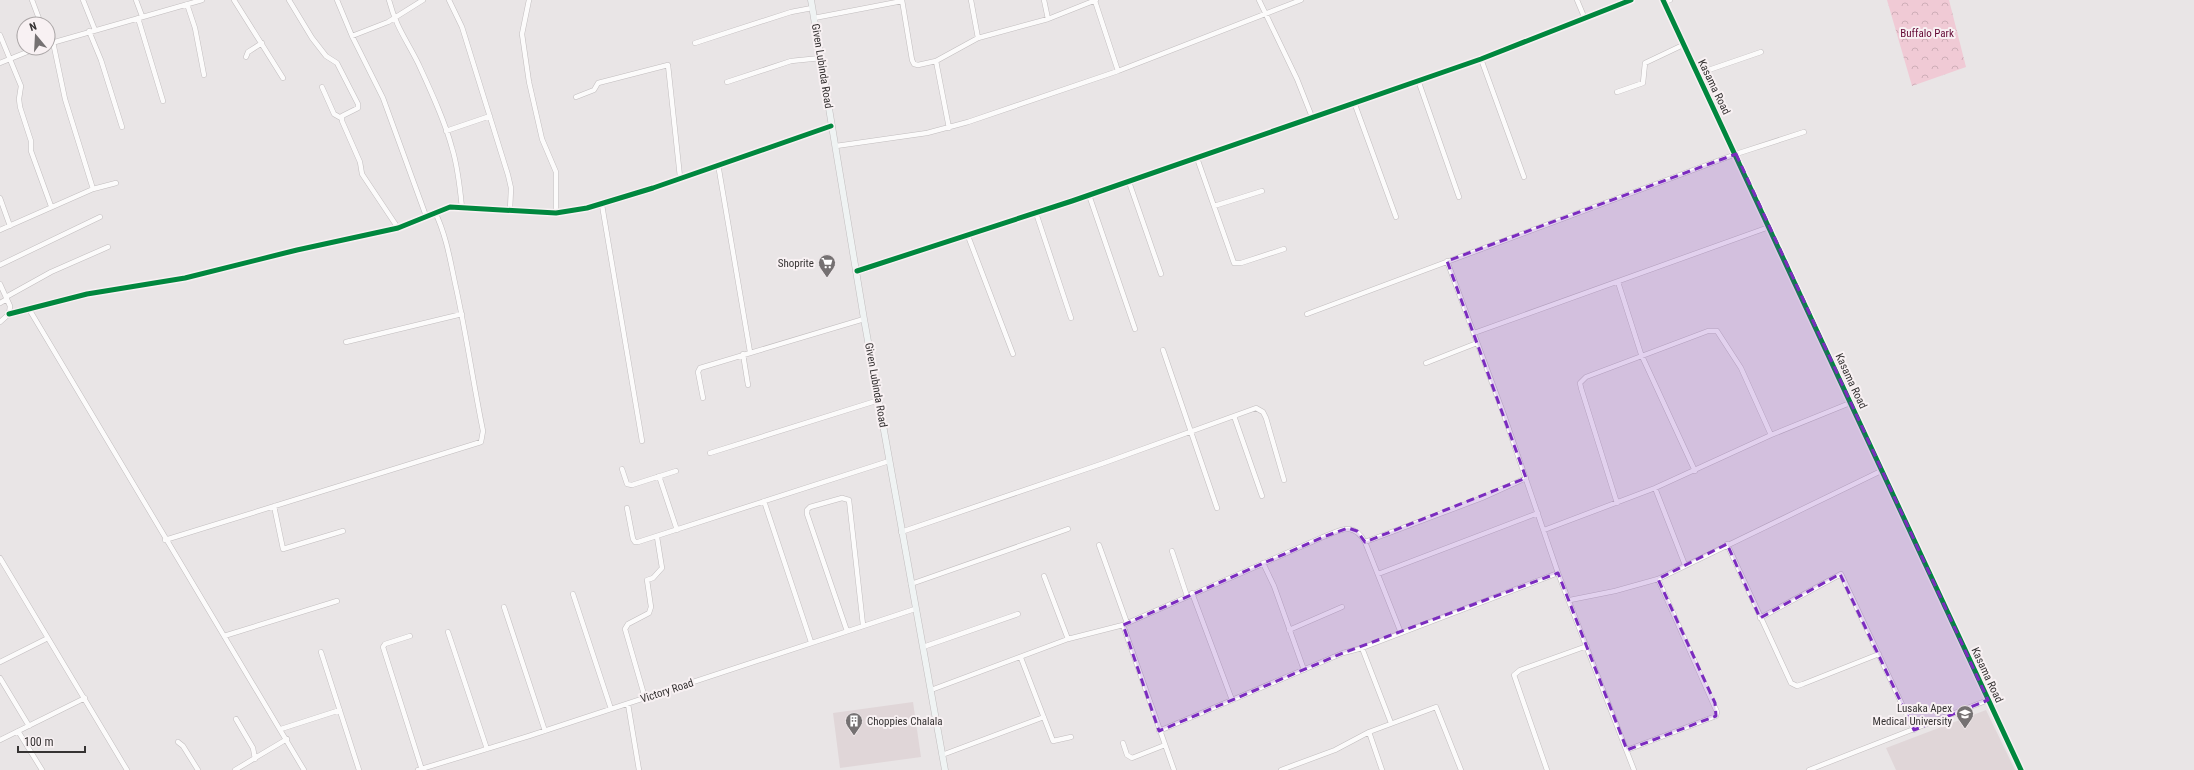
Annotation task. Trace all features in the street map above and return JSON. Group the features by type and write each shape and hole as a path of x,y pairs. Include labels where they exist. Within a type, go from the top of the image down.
{"street":[{"path":"32,0 38,16"},
{"path":"83,0 95,30"},
{"path":"136,0 163,100"},
{"path":"56,41 184,3 202,0"},
{"path":"234,0 262,43 282,78"},
{"path":"289,0 322,51 337,63 358,104 358,108 341,118"},
{"path":"337,0 352,36 383,98 426,216"},
{"path":"389,0 394,18 418,64 446,131 457,170 462,208"},
{"path":"352,36 394,18 423,0"},
{"path":"449,0 462,27 510,182 510,210"},
{"path":"529,0 522,34 528,82 542,139 556,172 556,213"},
{"name":"Given Lubinda Road","path":"811,0 831,126 836,146 901,532 945,770"},
{"path":"971,0 978,38"},
{"path":"1044,0 1048,19"},
{"path":"814,18 902,1 913,62 918,65 936,61 978,38 1048,19 1095,0 1118,70"},
{"path":"1259,0 1297,79 1312,117"},
{"path":"836,146 908,136 949,128 1118,70 1301,0"},
{"path":"1577,0 1585,19"},
{"path":"857,271 968,236 1129,182 1354,102 1481,59 1631,0"},
{"name":"Kasama Road","path":"1665,1 1683,45 1736,154 2020,770"},
{"path":"184,3 195,28 204,75"},
{"path":"695,43 791,12 812,8"},
{"path":"89,32 101,60 122,128"},
{"path":"0,35 22,86 19,99 20,107 31,141 31,151 51,206"},
{"path":"246,57 248,52 262,43"},
{"path":"1617,92 1643,83 1645,63 1683,45"},
{"path":"1697,74 1761,52"},
{"path":"0,63 16,56"},
{"path":"53,56 93,189"},
{"path":"727,82 791,61 821,58"},
{"path":"1481,59 1524,176"},
{"path":"936,61 949,128"},
{"path":"576,97 594,90 598,83 668,65 680,177"},
{"path":"1418,80 1459,197"},
{"path":"322,87 334,114 341,118 360,162 362,174 398,228"},
{"path":"1354,102 1396,217"},
{"path":"446,131 490,116"},
{"path":"0,322 9,314 87,294 186,278 297,250 398,228 450,207 556,213 602,205 831,126"},
{"path":"1306,314 1736,154 1804,132"},
{"path":"1197,158 1234,263 1240,263 1284,249"},
{"path":"718,164 750,352"},
{"path":"1129,182 1161,274"},
{"path":"0,230 51,206 78,197 93,189 116,183"},
{"path":"1214,206 1262,190"},
{"path":"1089,195 1134,329"},
{"path":"0,198 10,226"},
{"path":"602,205 642,441"},
{"path":"165,540 481,442 483,431 462,314 447,244 435,212"},
{"path":"1036,213 1071,318"},
{"path":"0,265 100,217"},
{"path":"1474,333 1769,227"},
{"path":"968,236 1013,354"},
{"path":"0,303 51,272 108,247"},
{"path":"1447,261 1526,478 1558,573 1570,600 1634,770"},
{"path":"1618,282 1641,354 1695,471"},
{"path":"0,284 10,306 9,314"},
{"path":"28,309 165,540 287,739 304,770"},
{"path":"346,342 462,314"},
{"path":"703,398 698,372 700,368 864,319"},
{"path":"1616,503 1580,383 1586,376 1641,354 1708,331 1717,331 1741,368 1771,436"},
{"path":"1426,363 1477,343"},
{"path":"1163,350 1217,508"},
{"path":"743,354 748,385"},
{"path":"710,453 879,400"},
{"path":"1544,530 1655,488 1771,436 1850,403"},
{"path":"901,532 1104,463 1256,408 1264,412 1284,480"},
{"path":"1234,416 1262,496"},
{"path":"627,508 635,542 657,537 889,461"},
{"path":"622,469 627,484 630,485 676,471"},
{"path":"1570,600 1615,591 1658,579 1727,544 1881,471"},
{"path":"659,476 677,530"},
{"path":"1365,542 1408,524 1482,498 1526,478"},
{"path":"1655,488 1685,565"},
{"path":"847,631 807,514 807,510 810,507 842,498 849,500 863,625"},
{"path":"764,501 811,642"},
{"path":"274,506 283,549 343,531"},
{"path":"1378,574 1538,513"},
{"path":"931,690 1021,658 1068,639 1125,624 1323,537 1348,528 1357,531 1365,542 1401,633"},
{"path":"911,584 1068,529"},
{"path":"645,698 625,629 628,624 650,614 651,607 647,580 653,578 662,568 657,537"},
{"path":"1727,544 1791,683 1797,686 1879,654"},
{"path":"1099,545 1159,731 1174,770"},
{"path":"1172,550 1232,700"},
{"path":"0,558 127,770"},
{"path":"1263,563 1274,586 1304,670"},
{"path":"1159,731 1343,653 1362,648 1558,573"},
{"path":"1760,618 1841,574 1914,730"},
{"path":"1044,576 1068,639"},
{"path":"1627,750 1716,716 1717,712 1658,579"},
{"path":"573,594 611,709"},
{"path":"224,636 337,601"},
{"path":"504,607 545,731"},
{"path":"1289,630 1342,607"},
{"name":"Victory Road","path":"420,770 545,731 811,642 915,609"},
{"path":"923,647 1018,614"},
{"path":"448,632 487,749"},
{"path":"410,636 385,644 384,647 420,770"},
{"path":"0,662 48,638"},
{"path":"1547,770 1514,675 1520,670 1587,646"},
{"path":"1362,648 1391,723"},
{"path":"321,652 359,770"},
{"path":"1021,658 1053,741 1071,737"},
{"path":"0,678 29,726"},
{"path":"0,740 85,698"},
{"path":"1809,770 1823,768 1988,700"},
{"path":"628,704 639,770"},
{"path":"1282,770 1335,750 1369,732 1391,723 1436,707 1461,770"},
{"path":"281,729 340,710"},
{"path":"942,755 1044,717"},
{"path":"236,719 253,748 255,759"},
{"path":"18,731 42,770"},
{"path":"1369,732 1382,770"},
{"path":"235,770 287,739"},
{"path":"178,742 187,751 198,770"},
{"path":"1122,743 1127,755 1132,758 1165,745"}],"highlighted area":[{"path":"1736,154 1988,700 1914,730 1840,574 1760,618 1727,544 1658,579 1715,703 1716,716 1627,750 1558,573 1343,653 1159,731 1123,625 1323,537 1348,528 1357,531 1365,542 1526,478 1447,261"}],"shaded area":[{"path":"913,702 921,757 840,768 833,713"},
{"name":"Lusaka Apex Medical University","path":"1986,710 2015,770 1896,770 1886,748"}],"green space":[{"name":"Buffalo Park","path":"1887,0 1949,0 1966,67 1912,86"}],"cycle path":[{"path":"857,271 1072,201 1481,59 1631,0"},
{"path":"1663,0 2021,770"},
{"path":"9,314 87,294 185,278 297,250 398,228 450,207 556,213 587,208 653,188 831,126"}],"place":[{"name":"Shoprite","path":"827,278"},
{"name":"Lusaka Apex Medical University","path":"1965,729"},
{"name":"Choppies Chalala","path":"854,736"}]}
